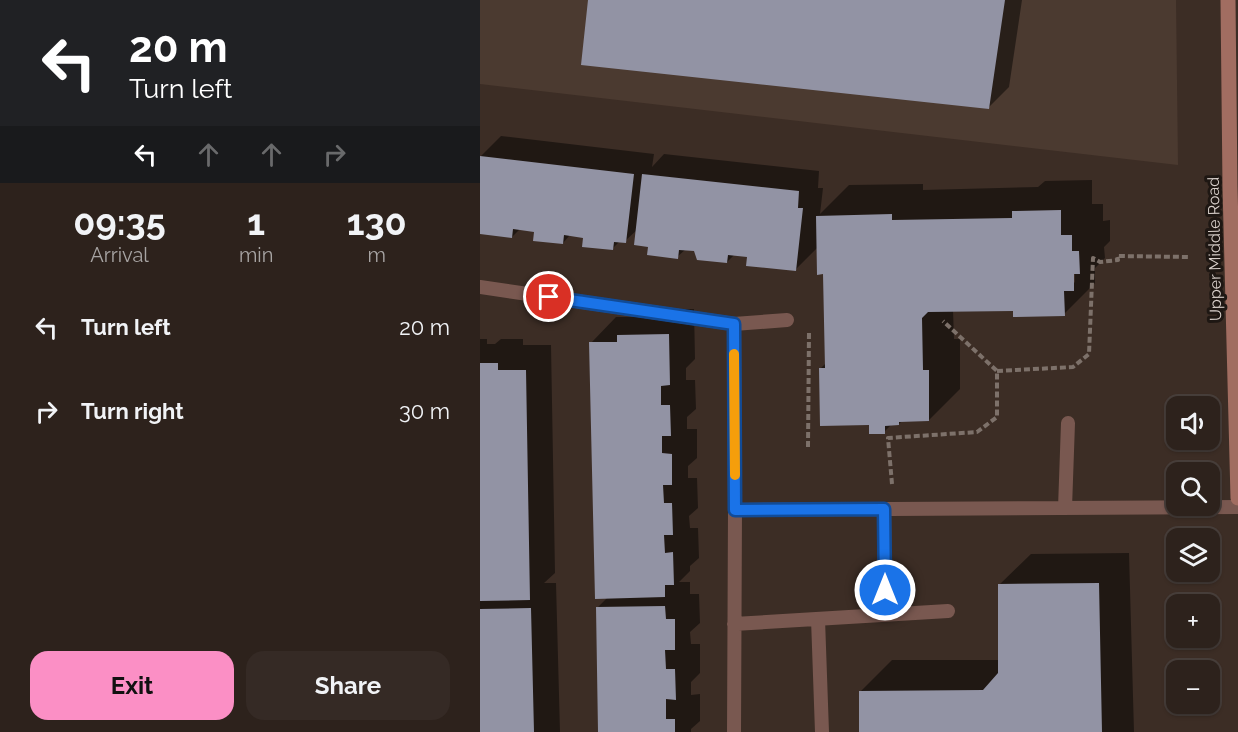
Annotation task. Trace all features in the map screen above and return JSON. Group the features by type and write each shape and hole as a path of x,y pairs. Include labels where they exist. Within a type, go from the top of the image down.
{"main road":[{"name":"Upper Middle Road","path":"1228,0 1234,182 1238,498"}],"lane":[{"path":"480,287 734,324 787,320"},
{"path":"734,324 734,732"},
{"path":"1065,508 1068,423"},
{"path":"735,510 1238,507"},
{"path":"885,590 889,509"},
{"path":"734,624 948,611"},
{"path":"818,619 822,732"}],"path":[{"path":"943,321 997,371 1073,367 1089,354 1093,258 1100,262 1118,260 1117,256 1188,256"},
{"path":"787,320 809,323 808,447"},
{"path":"889,509 888,438 977,432 998,417 997,371"}],"shaded area":[{"path":"480,0 1176,0 1178,165 480,84"}],"building":[{"path":"588,0 1005,0 989,109 581,65"},
{"path":"480,156 634,174 626,243 614,242 613,250 582,247 583,238 564,235 563,244 533,241 534,232 513,229 512,238 480,234"},
{"path":"642,174 799,191 798,208 803,208 796,271 746,266 747,257 728,255 727,263 697,260 694,251 679,250 678,259 647,255 648,247 634,245"},
{"path":"1061,210 1061,235 1072,235 1072,251 1079,251 1080,274 1074,274 1074,291 1064,291 1065,316 1013,317 1013,311 928,312 922,318 923,370 929,370 929,421 899,422 899,425 885,426 885,434 869,434 869,425 820,426 819,368 825,368 823,274 817,275 816,216 892,214 892,220 1012,218 1012,211"},
{"path":"669,334 670,385 661,386 661,405 670,405 671,436 662,436 662,453 672,454 672,485 663,485 664,503 672,503 673,535 664,535 665,553 673,552 674,585 665,585 665,597 595,599 589,342 617,342 617,335"},
{"path":"480,363 498,363 498,370 526,370 530,600 480,601"},
{"path":"1099,583 1102,732 859,732 859,691 983,690 998,673 998,584"},
{"path":"665,606 666,619 675,619 675,650 665,650 666,669 675,669 676,700 666,699 666,719 675,719 675,732 598,732 596,607"},
{"path":"531,608 534,732 480,732 480,609"}],"slow traffic":[{"path":"734,354 735,475"}],"route":[{"path":"549,297 734,324 735,510 884,509 885,590"}]}
